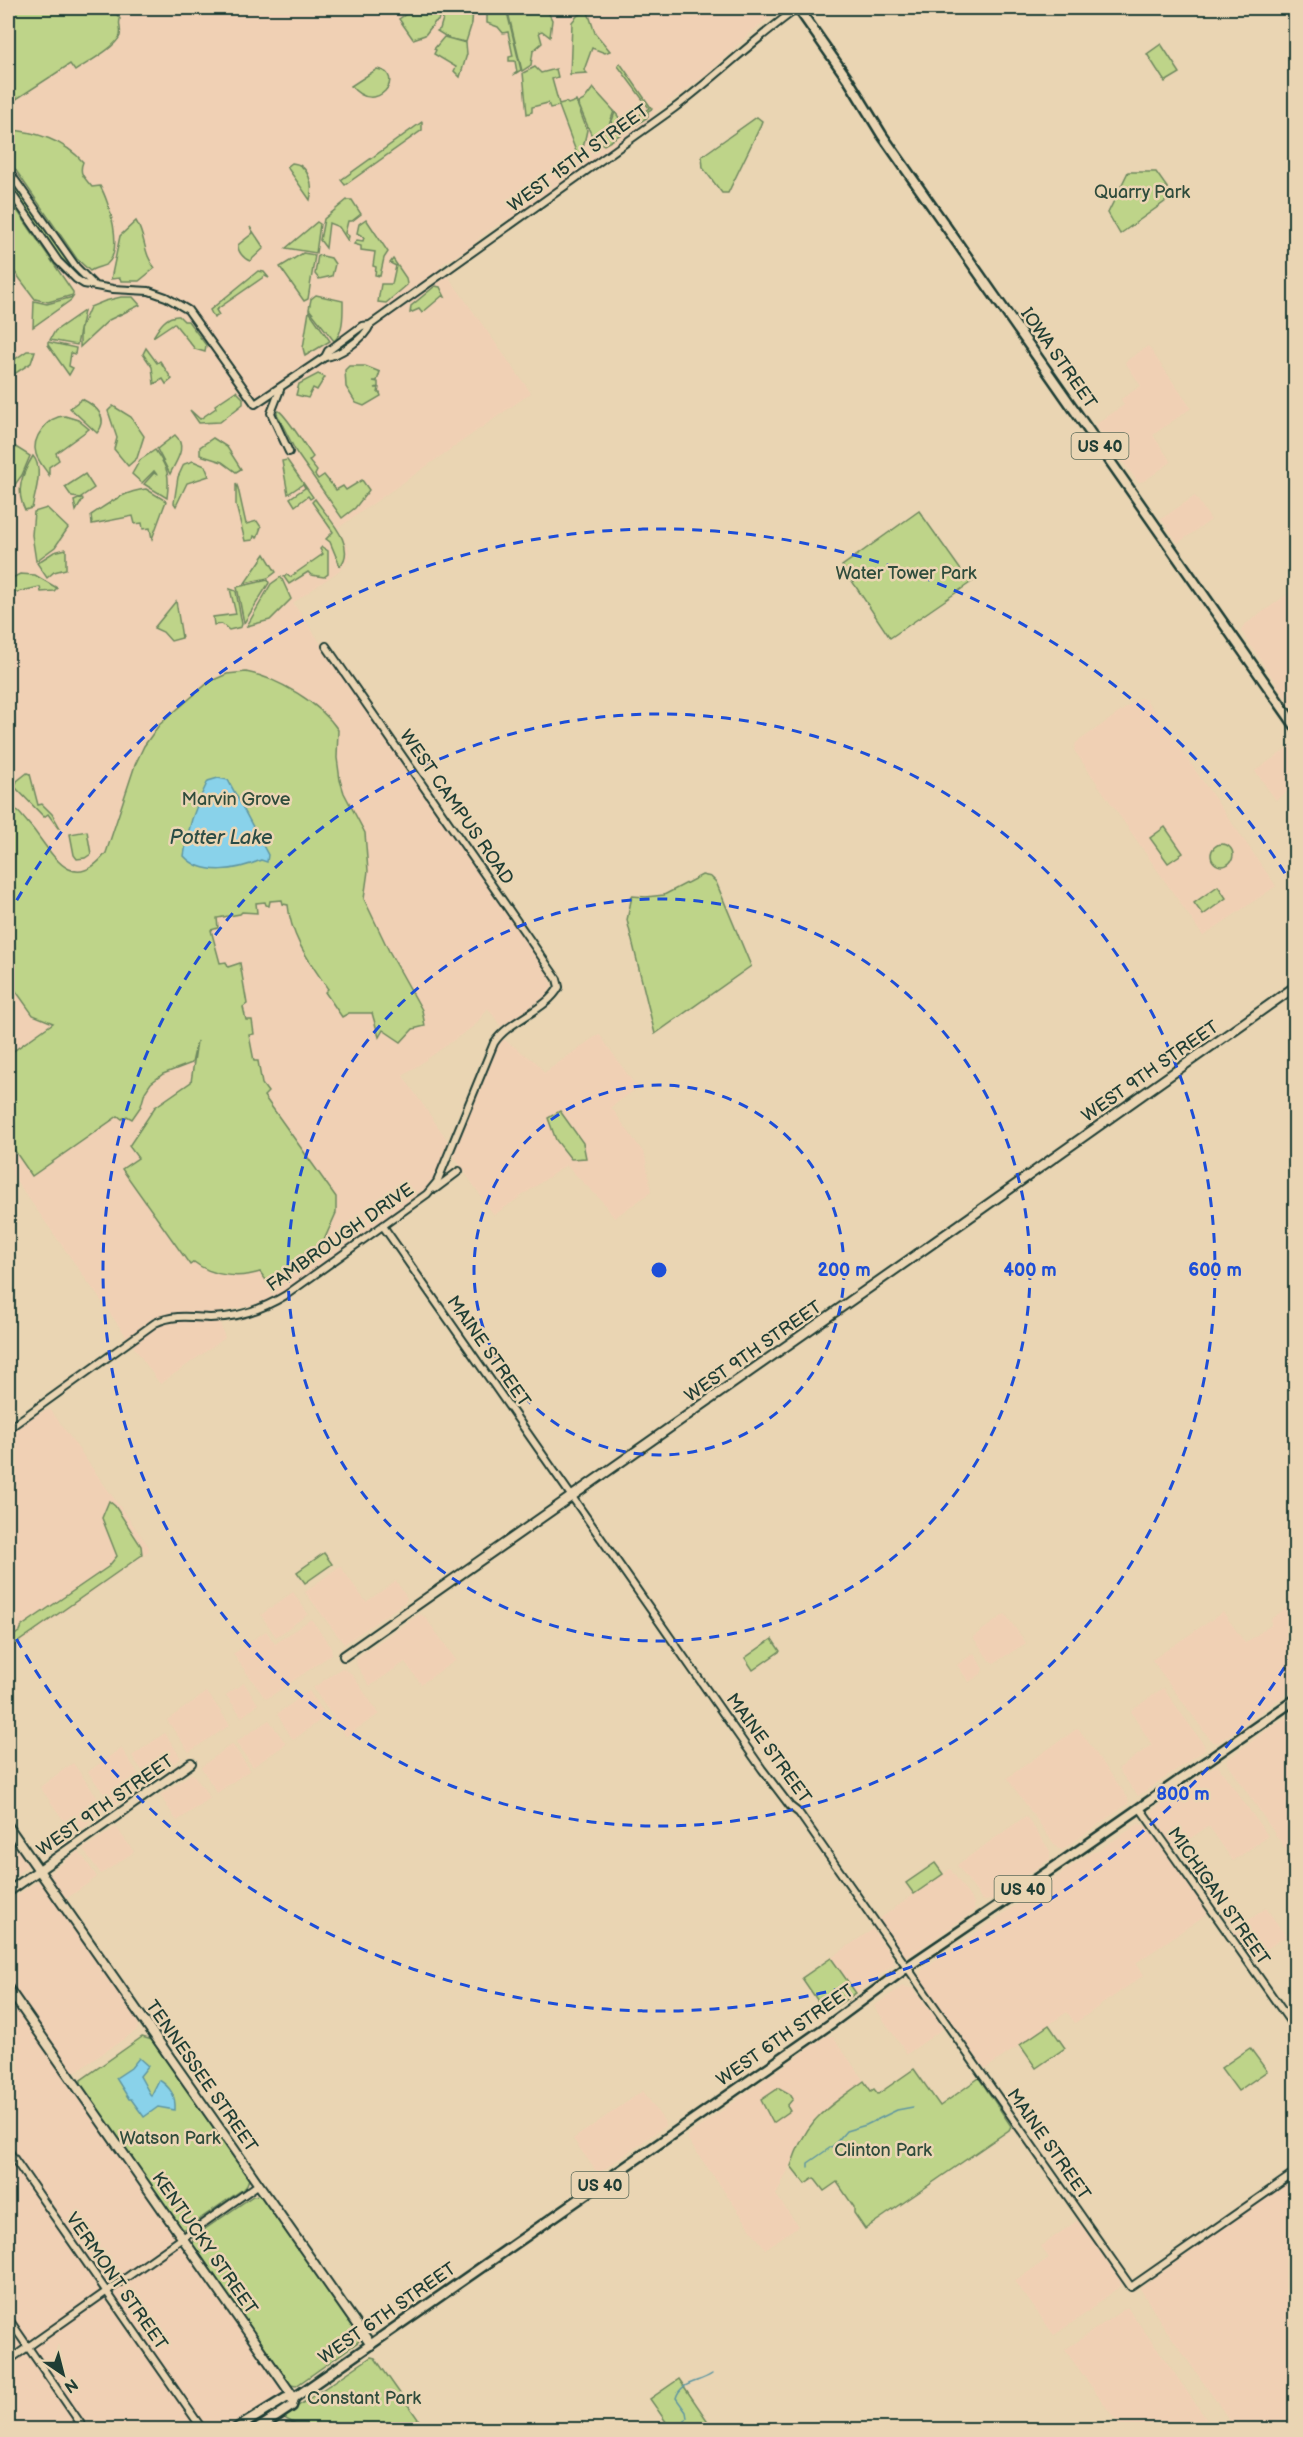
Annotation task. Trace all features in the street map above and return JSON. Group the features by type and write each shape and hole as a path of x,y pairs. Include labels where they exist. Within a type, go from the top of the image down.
{"highway":[{"name":"IOWA STREET","path":"798,8 849,81 882,135 1296,727"},
{"name":"WEST 6TH STREET","path":"234,2430 286,2398 294,2398 371,2345 906,1968 1296,1699"},
{"name":"WEST 6TH STREET","path":"256,2430 292,2406 294,2398"}],"main road":[{"name":"WEST 9TH STREET","path":"344,1656 1296,986"},
{"name":"WEST 9TH STREET","path":"8,1892 191,1763"},
{"name":"TENNESSEE STREET","path":"8,1826 371,2345"},
{"name":"KENTUCKY STREET","path":"8,1988 294,2398"}],"street":[{"name":"WEST 15TH STREET","path":"93,284 113,289 149,291 166,297 188,310 255,404 325,357 328,351 362,326 370,325 708,83 763,33 798,8"},
{"path":"8,170 76,267 93,284"},
{"path":"8,188 65,269 84,284 93,284"},
{"path":"282,387 271,413 289,452"},
{"name":"WEST CAMPUS ROAD","path":"326,646 557,979 559,987"},
{"name":"FAMBROUGH DRIVE","path":"8,1429 155,1323 168,1318 187,1316 225,1317 263,1307 286,1295 428,1194 437,1182 489,1053 497,1039 506,1029 550,998 559,987"},
{"path":"428,1194 459,1172"},
{"name":"MAINE STREET","path":"383,1226 573,1495 762,1769 790,1806 799,1813 1131,2287 1296,2172"},
{"name":"MICHIGAN STREET","path":"1140,1808 1296,2030"},
{"name":"VERMONT STREET","path":"8,2150 203,2430"},
{"path":"8,2361 259,2184"},
{"path":"8,2318 85,2430"}],"shaded area":[{"path":"8,8 781,8 750,33 708,74 657,111 649,121 514,217 503,221 481,236 472,247 440,265 531,393 338,528 349,550 348,561 340,570 293,603 550,976 552,987 546,996 502,1028 488,1008 475,1025 403,1076 448,1141 436,1176 428,1189 278,1296 257,1305 219,1312 225,1338 160,1384 8,1169"},
{"path":"1148,346 1191,408 1153,435 1171,462 1144,481 1138,482 1095,425 1124,405 1121,399 1141,386 1125,362"},
{"path":"1195,496 1211,520 1178,543 1161,519"},
{"path":"1295,589 1295,712 1241,631 1243,626"},
{"path":"1140,698 1146,700 1276,886 1203,936 1074,750 1076,743"},
{"path":"1295,743 1295,786 1276,800 1255,771"},
{"path":"599,1034 637,1088 611,1107 645,1155 651,1192 614,1218 603,1202 566,1165 494,1215 453,1152 494,1049 502,1038 537,1063 544,1073"},
{"path":"50,1409 148,1546 149,1551 8,1652 8,1433 31,1416"},
{"path":"340,1566 366,1602 396,1581 407,1598 405,1602 344,1644 305,1592"},
{"path":"293,1592 308,1614 276,1637 261,1615"},
{"path":"1295,1602 1295,1688 1219,1742 1212,1742 1152,1660 1223,1612 1245,1643 1271,1625 1271,1619"},
{"path":"420,1614 425,1617 456,1660 421,1684 405,1662 370,1686 357,1666 356,1658"},
{"path":"1005,1614 1026,1643 994,1663 989,1660 973,1637"},
{"path":"311,1619 331,1647 332,1654 265,1698 233,1654 266,1631 275,1644"},
{"path":"974,1653 983,1669 981,1674 969,1682 957,1665"},
{"path":"342,1668 351,1673 379,1714 346,1736 313,1688"},
{"path":"244,1683 258,1704 242,1717 226,1695"},
{"path":"1163,1688 1204,1745 1205,1750 1138,1796 1118,1769 1152,1745 1131,1711"},
{"path":"309,1691 326,1716 293,1740 277,1714"},
{"path":"207,1692 230,1725 189,1752 167,1720"},
{"path":"1295,1712 1296,1852 1290,1856 1227,1760"},
{"path":"269,1720 286,1744 253,1767 236,1742"},
{"path":"1078,1728 1128,1798 1129,1803 1062,1850 1057,1848 1007,1778"},
{"path":"165,1733 181,1758 149,1780 132,1756"},
{"path":"232,1744 250,1770 217,1793 201,1767"},
{"path":"121,1748 145,1784 113,1806 88,1772"},
{"path":"73,1763 106,1810 74,1835 40,1787"},
{"path":"1218,1766 1268,1836 1233,1861 1209,1826 1174,1849 1151,1816 1154,1809 1213,1767"},
{"path":"191,1774 210,1798 177,1821 160,1795"},
{"path":"1026,1816 1050,1851 1050,1859 991,1900 983,1901 957,1865"},
{"path":"1138,1824 1147,1826 1208,1913 1136,1963 1144,1975 1075,2023 1067,2012 984,2070 921,1980 921,1971 1092,1852 1096,1852"},
{"path":"116,1827 134,1852 101,1874 83,1849"},
{"path":"8,1833 29,1865 8,1881"},
{"path":"79,1851 97,1877 66,1899 48,1874"},
{"path":"950,1869 974,1903 974,1911 911,1955 905,1956 878,1920"},
{"path":"37,1881 41,1882 139,2023 137,2030 74,2073 8,1981 8,1902"},
{"path":"1266,1908 1286,1936 1258,1955 1250,1955 1232,1932"},
{"path":"873,1929 892,1957 894,1964 856,1993 831,1958"},
{"path":"903,1986 914,1989 944,2028 907,2054 874,2006"},
{"path":"8,1988 294,2398 234,2429 8,2429"},
{"path":"826,2036 833,2037 864,2081 818,2115 809,2125 776,2195 798,2226 765,2249 688,2140 688,2135"},
{"path":"643,2091 664,2121 665,2126 602,2171 596,2171 573,2139"},
{"path":"1295,2177 1295,2429 1236,2429 1160,2321 1140,2288"},
{"path":"1078,2220 1120,2280 1121,2285 1054,2335 1015,2281 1049,2258 1041,2246"},
{"path":"1127,2307 1213,2429 1122,2429 1065,2350"}],"green space":[{"path":"8,8 115,8 113,9 120,19 120,36 107,50 75,71 70,64 15,100 8,89 10,82 8,79"},
{"path":"415,8 442,8 438,21 425,35 413,39 399,19"},
{"path":"446,8 473,8 472,23 466,42 450,39 437,31 440,29"},
{"path":"487,8 505,8 507,12 521,70 513,75 517,72 515,61 509,61 509,57 513,56 508,32 503,33 498,27 487,23"},
{"path":"507,8 546,8 552,20 550,37 542,31 539,32 542,43 533,51 531,65 522,71"},
{"path":"588,12 595,33 610,51 605,53 592,48 584,70 587,73 570,76 572,22 578,15"},
{"path":"444,37 466,43 467,54 460,77 454,71 456,67 434,54 436,50 434,49"},
{"path":"1161,44 1180,73 1165,82 1147,54"},
{"path":"620,63 652,109 648,111 648,117 615,138 610,127 615,112 624,125 649,108 618,66"},
{"path":"535,67 541,73 556,69 558,77 552,79 559,104 576,101 587,130 580,162 559,106 550,108 548,103 532,107 532,112 527,114 523,73"},
{"path":"377,69 386,72 390,78 385,91 378,96 370,97 361,94 351,86"},
{"path":"593,88 614,111 608,128 613,140 604,145 593,139 578,103 584,100"},
{"path":"757,117 762,121 759,129 728,193 722,193 703,168 702,156"},
{"path":"422,122 422,130 345,185 341,180"},
{"path":"8,130 29,132 49,138 67,148 83,162 81,170 83,176 92,187 100,186 111,214 115,237 112,257 107,264 90,271 77,259 8,159"},
{"path":"292,163 303,167 309,177 310,200 287,167"},
{"name":"Quarry Park","path":"1128,172 1156,172 1173,196 1120,234 1108,213"},
{"path":"8,174 71,266 84,279 63,262 43,236 8,183"},
{"path":"8,197 73,295 48,302 35,299 8,263"},
{"path":"347,200 352,200 361,214 352,221 348,221 345,233 349,236 348,241 339,227 329,223 326,248 320,240 324,219"},
{"path":"366,219 388,252 384,258 380,276 375,275 376,267 373,266 375,252 361,250 361,246 354,244 357,240 363,241 364,237 357,233 359,224"},
{"path":"136,221 142,233 148,257 155,268 139,281 111,279 120,236"},
{"path":"317,222 320,224 316,253 286,248"},
{"path":"250,227 264,248 250,261 241,254 238,245 253,233"},
{"path":"303,253 315,255 308,299 304,301 280,267"},
{"path":"318,255 331,258 335,264 332,276 319,279 315,274"},
{"path":"393,259 406,278 407,285 386,303 378,302 381,284 392,284 396,266 390,263"},
{"path":"258,271 264,272 269,278 265,276 216,310 219,315 214,318 210,310"},
{"path":"435,286 440,287 445,297 442,296 422,313 419,309 410,313 411,306"},
{"path":"316,295 343,301 340,333 334,341 309,309 311,299"},
{"path":"73,297 33,327 34,301 47,304"},
{"path":"121,297 133,297 140,305 109,320 80,347 80,330 90,307"},
{"path":"84,311 77,345 50,340 55,331"},
{"path":"309,311 330,341 305,356 303,348"},
{"path":"179,316 184,321 188,321 206,345 205,352 195,349 174,323 153,337 170,317"},
{"path":"48,342 76,348 75,354 71,353 69,366 73,368 69,375 48,345"},
{"path":"146,348 157,363 160,361 172,379 166,384 163,379 154,384 152,367 143,354"},
{"path":"27,351 35,351 31,363 8,378 8,364"},
{"path":"349,366 365,366 380,372 377,381 373,381 378,382 378,387 375,388 379,388 378,393 381,396 364,406 356,403 346,387 345,370"},
{"path":"318,374 325,377 317,390 313,388 308,398 296,395 299,384"},
{"path":"236,391 243,398 243,404 220,422 199,423 190,410 200,419 216,408 215,405"},
{"path":"82,399 92,405 102,417 101,428 97,433 70,408"},
{"path":"113,406 131,417 144,436 137,458 128,466 114,449 117,438 108,411"},
{"path":"279,411 313,457 309,461 317,471 315,475 318,479 324,475 336,490 343,486 346,490 362,480 369,490 355,508 342,518 296,452 277,414"},
{"path":"65,416 78,420 89,429 56,453 59,460 49,467 49,475 37,457 36,441 47,424"},
{"path":"175,435 181,444 181,449 170,474 157,449"},
{"path":"213,438 227,447 241,469 236,472 222,462 200,455 200,447"},
{"path":"14,446 30,456 22,475 11,490 8,486 8,451"},
{"path":"155,450 167,472 167,498 144,484 154,473 157,475 154,471 142,483 132,474 140,460"},
{"path":"33,456 38,467 38,481 32,508 25,510 20,489"},
{"path":"287,460 313,497 310,499 308,496 295,506 290,498 305,488 303,484 288,494 282,461"},
{"path":"193,461 205,466 209,476 187,483 176,506 174,503 178,477 184,464"},
{"path":"85,474 94,488 81,497 83,499 76,511 74,501 81,498 72,497 65,487"},
{"path":"236,483 246,524 257,521 261,527 257,538 254,536 253,540 245,541 236,505"},
{"path":"146,489 166,501 152,539 150,528 143,529 142,523 135,524 133,516 92,524 91,515 123,495"},
{"path":"315,499 343,541 345,558 340,566 330,542 326,539 333,532 312,502"},
{"path":"47,508 68,528 55,547 36,561 32,535 34,512"},
{"name":"Water Tower Park","path":"919,511 965,576 972,575 973,581 890,638 842,566"},
{"path":"322,547 328,551 328,574 324,577 311,575 308,572 289,584 284,577 287,575 290,577 323,554 320,549"},
{"path":"66,549 66,569 54,572 47,578 37,563 54,552"},
{"path":"265,554 276,572 268,578 245,583"},
{"path":"20,574 35,575 57,588 54,591 41,592 40,587 8,594 8,580"},
{"path":"281,577 291,599 270,620 247,626 271,584"},
{"path":"268,580 269,583 244,623 237,587"},
{"path":"230,589 236,591 242,624 241,627 229,630 222,624 214,625 213,617 236,614"},
{"path":"176,601 182,638 171,641 163,632 154,628"},
{"name":"Marvin Grove","path":"246,672 271,680 297,693 321,710 338,730 337,758 340,780 344,793 365,833 368,871 364,899 389,951 422,1010 425,1026 413,1029 401,1042 383,1030 379,1037 372,1013 349,1013 342,1017 325,992 328,989 302,949 293,928 288,905 283,904 282,900 270,901 269,906 265,902 256,903 257,913 242,912 217,918 218,928 211,930 220,963 226,962 228,967 240,963 247,1004 243,1007 246,1020 252,1020 254,1034 249,1035 254,1061 258,1061 262,1084 268,1092 264,1096 336,1197 336,1213 321,1247 269,1284 260,1272 234,1276 217,1273 194,1262 190,1265 122,1169 138,1158 129,1146 155,1107 191,1082 197,1041 192,1063 163,1074 151,1083 145,1092 141,1106 132,1119 127,1116 122,1119 118,1116 32,1176 8,1141 8,1055 53,1023 33,1015 8,980 8,801 56,859 74,871 83,871 94,865 106,853 135,765 144,746 159,725 209,682 227,674"},
{"path":"27,773 30,774 38,805 42,804 52,814 60,828 48,814 44,817 15,787 17,781"},
{"path":"1165,827 1183,853 1168,863 1150,838"},
{"path":"87,831 91,854 77,859 74,855 70,834"},
{"path":"1222,844 1230,847 1233,855 1230,863 1222,866 1214,863 1211,855 1214,847"},
{"path":"702,875 711,877 716,882 751,966 655,1034 627,920 632,896 664,895"},
{"path":"1218,886 1226,898 1203,915 1194,903"},
{"path":"560,1111 583,1143 586,1158 571,1159 556,1140 548,1118"},
{"path":"109,1501 115,1506 141,1546 142,1555 8,1649 8,1640 20,1631 22,1626 108,1567 117,1556 102,1518"},
{"path":"324,1553 332,1564 305,1583 297,1572"},
{"path":"772,1639 780,1651 753,1670 745,1658"},
{"path":"935,1863 943,1874 914,1894 906,1883"},
{"path":"831,1958 856,1993 828,2011 824,2010 802,1978"},
{"path":"1049,2025 1065,2048 1036,2068 1020,2045"},
{"name":"Watson Park","path":"142,2037 152,2040 249,2179 246,2187 185,2229 182,2229 81,2085 81,2080"},
{"path":"1250,2048 1267,2071 1238,2091 1221,2068"},
{"name":"Clinton Park","path":"914,2069 940,2106 979,2078 1011,2126 1009,2130 865,2229 854,2213 854,2207 837,2182 824,2191 814,2178 805,2184 791,2166 797,2149 811,2125 828,2108 864,2081 871,2091 874,2089 878,2094"},
{"path":"779,2088 790,2094 793,2099 787,2106 790,2111 773,2123 761,2100"},
{"path":"259,2195 360,2337 358,2342 296,2386 291,2385 287,2380 192,2243 195,2236 253,2196"},
{"name":"Constant Park","path":"371,2357 375,2358 425,2429 305,2429 282,2417"},
{"path":"679,2379 711,2426 706,2429 671,2429 650,2399"}],"water":[{"name":"Potter Lake","path":"218,778 228,780 268,855 267,862 261,860 242,867 221,870 201,867 184,856 190,827 200,799 208,781"},
{"path":"139,2058 148,2066 140,2076 151,2096 159,2080 172,2093 175,2110 158,2107 144,2117 129,2099 116,2078 131,2068"}],"waterway":[{"path":"808,2167 808,2163 834,2145 846,2131 866,2125 897,2110 913,2107"},
{"path":"683,2430 683,2424 687,2418 686,2412 676,2398 678,2392 686,2385 712,2374"}]}
